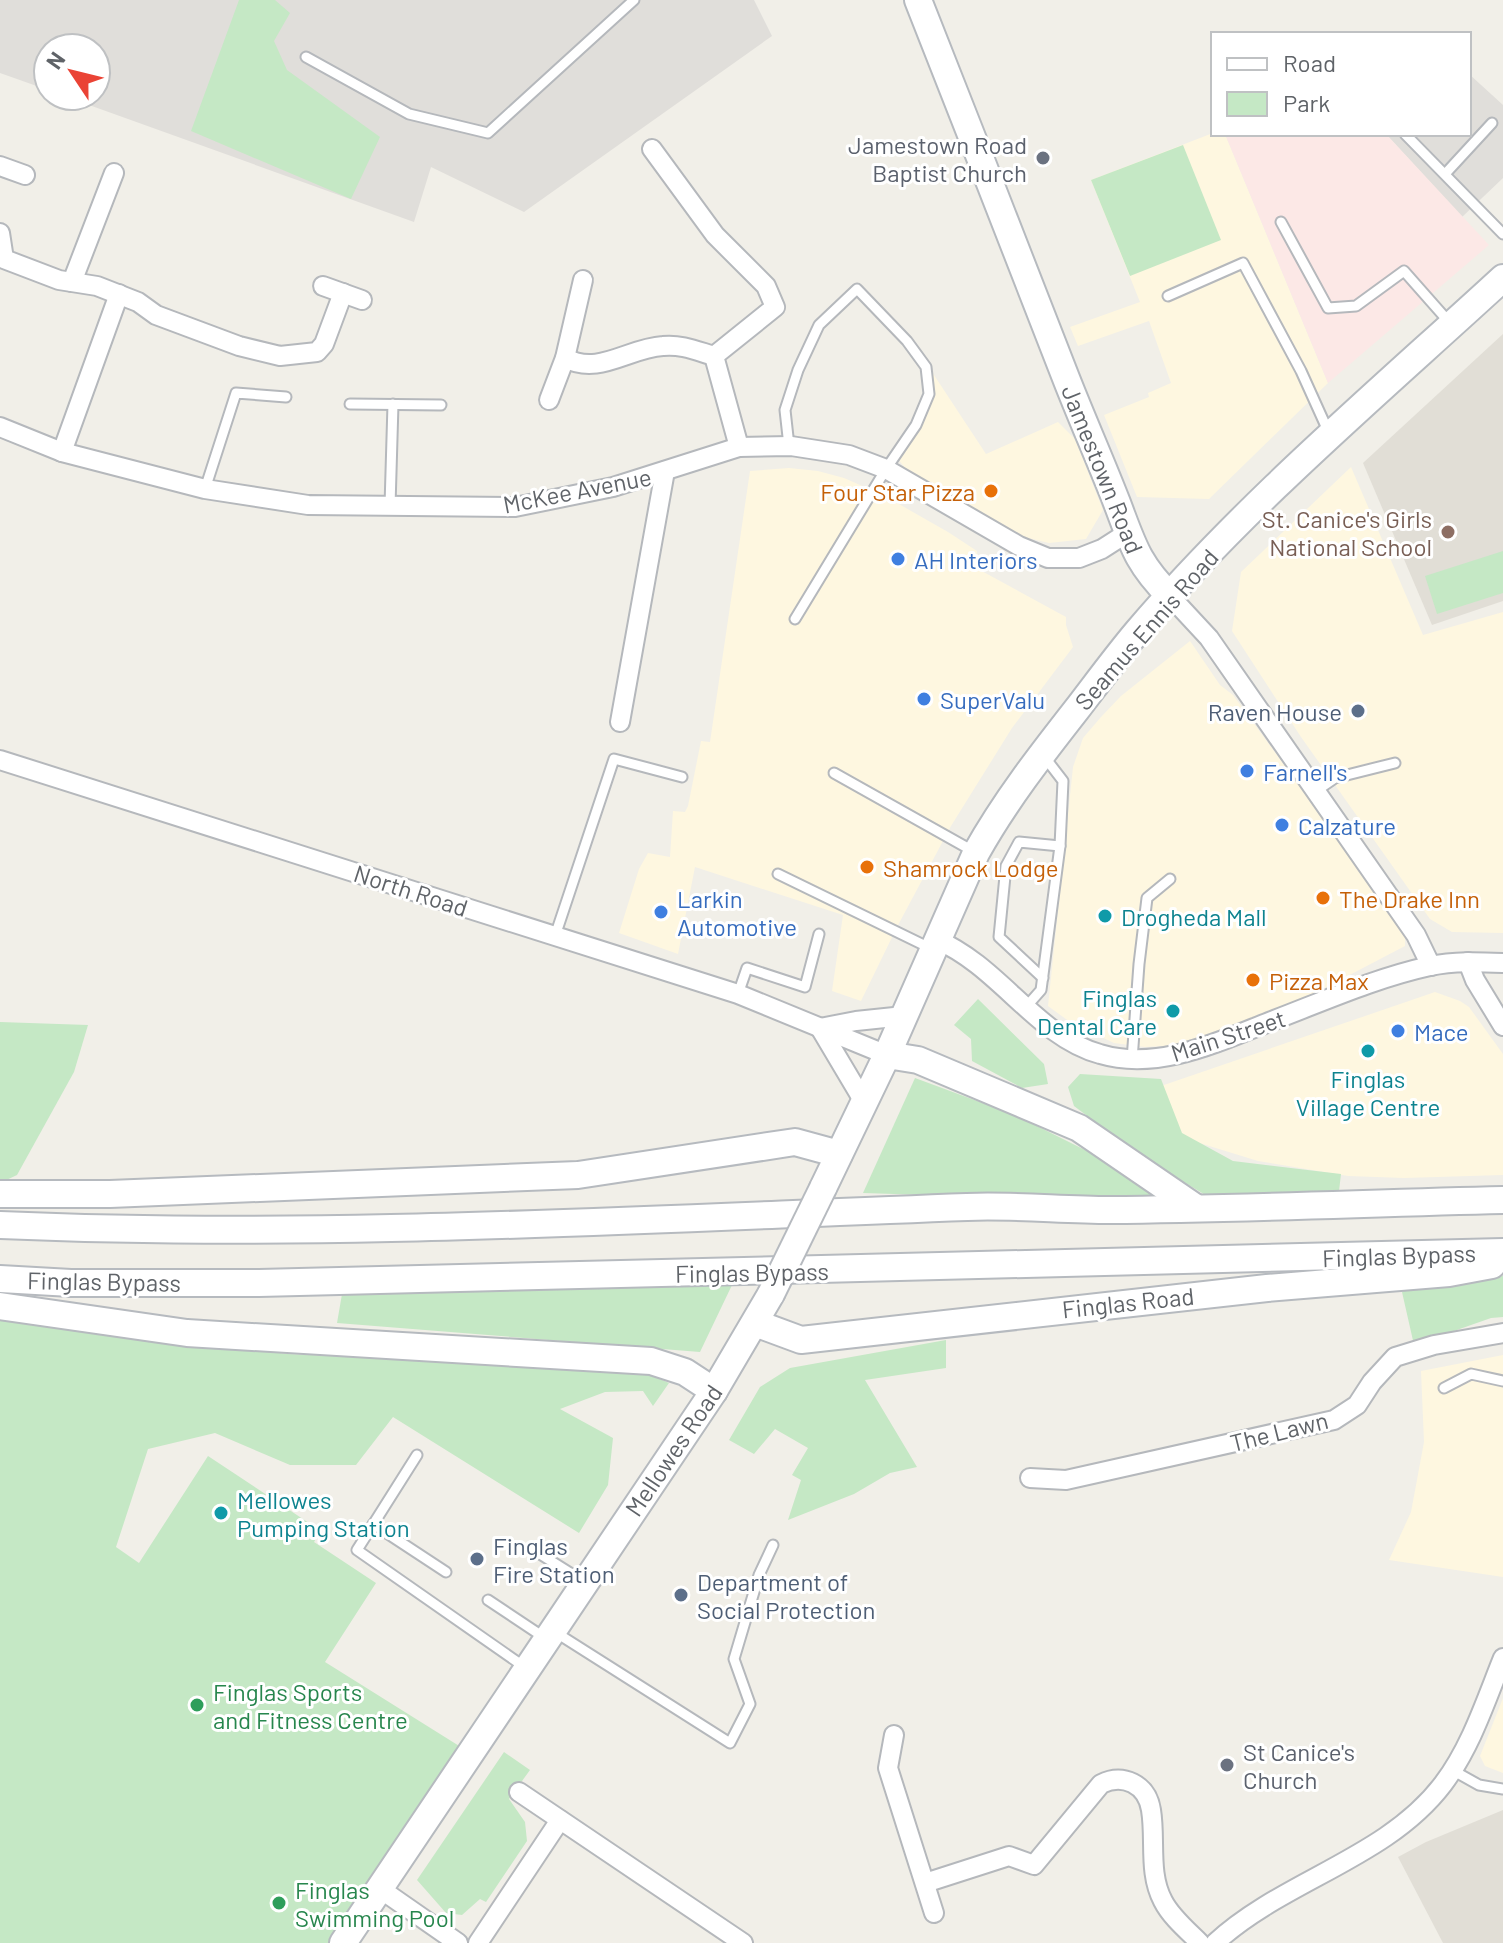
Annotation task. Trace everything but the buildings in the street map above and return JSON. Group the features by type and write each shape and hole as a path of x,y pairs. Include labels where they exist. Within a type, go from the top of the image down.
{"main road":[{"name":"Jamestown Road","path":"918,0 1127,533 1151,576 1170,596"},
{"name":"Seamus Ennis Road","path":"887,1055 976,853 1041,752 1135,634 1266,496 1503,278"},
{"name":"Mellowes Road","path":"343,1943 714,1391 771,1294 887,1055"},
{"path":"887,1055 918,1060 1079,1128 1196,1208"},
{"path":"0,1194 110,1194 578,1175 795,1142 839,1154"},
{"path":"0,1225 129,1230 368,1229 517,1226 972,1207 1111,1210 1503,1200"},
{"name":"Finglas Bypass","path":"0,1279 71,1283 259,1283 1503,1252"},
{"name":"Finglas Road","path":"755,1323 801,1340 1267,1288 1449,1273 1503,1263"},
{"path":"0,1306 187,1333 651,1361 685,1372 714,1391"}],"street":[{"path":"652,149 715,235 766,286 775,307 714,356"},
{"path":"0,167 25,175"},
{"path":"72,282 114,173"},
{"path":"0,233 4,259 59,280 97,286 138,302 156,315 239,346 280,356 317,352 324,344 343,293"},
{"path":"549,400 565,358 583,280"},
{"path":"323,286 362,300"},
{"path":"62,452 119,294"},
{"path":"565,358 578,365 598,365 662,346 678,346 714,356"},
{"path":"714,356 739,447"},
{"name":"McKee Avenue","path":"0,427 62,452 205,489 308,505 515,507 613,487 739,447 789,446 849,455 886,469 1019,546 1048,558 1079,558 1102,549 1127,533"},
{"path":"620,722 665,471"},
{"name":"Jamestown Road","path":"1170,596 1209,638 1416,935 1431,966"},
{"name":"North Road","path":"0,760 738,994 887,1055"},
{"name":"Main Street","path":"935,944 978,962 1026,1007 1077,1045 1098,1054 1132,1061 1177,1055 1377,982 1431,966 1468,962 1503,963"},
{"path":"1468,962 1475,980 1503,1026"},
{"path":"864,1102 820,1028 904,1016"},
{"name":"The Lawn","path":"1030,1478 1066,1480 1334,1420 1357,1405 1372,1382 1395,1357 1434,1345 1503,1333"},
{"path":"1215,1943 1233,1926 1297,1885 1359,1854 1409,1820 1443,1784 1470,1739 1503,1658"},
{"path":"894,1735 888,1768 934,1913"},
{"path":"925,1883 1009,1856 1034,1865 1101,1784 1113,1778 1125,1779 1144,1791 1151,1809 1155,1877 1163,1902 1200,1943"},
{"path":"519,1792 743,1943"},
{"path":"478,1943 560,1820"},
{"path":"379,1888 458,1943"}],"lane":[{"path":"306,57 409,114 488,133 634,0"},
{"path":"1445,174 1492,123"},
{"path":"1407,136 1503,234"},
{"path":"1281,222 1328,308 1356,306 1404,271 1452,325"},
{"path":"1168,296 1243,263 1301,371 1330,436"},
{"path":"789,446 785,410 798,370 819,325 857,289 907,341 926,367 929,394 916,425 795,619"},
{"path":"205,489 236,393 286,397"},
{"path":"350,404 441,405"},
{"path":"390,506 393,404"},
{"path":"1026,1007 1041,990 1060,846 1063,781 1041,752"},
{"path":"555,936 614,759 682,777"},
{"path":"1316,791 1335,778 1395,763"},
{"path":"834,773 976,853"},
{"path":"1043,978 999,937 1006,866 1019,842 1060,846"},
{"path":"778,874 935,944"},
{"path":"1132,1061 1147,898 1170,879"},
{"path":"738,994 747,968 805,987 819,934"},
{"path":"1444,1388 1471,1374 1503,1381"},
{"path":"417,1455 357,1550 526,1668"},
{"path":"373,1524 446,1572"},
{"path":"488,1600 730,1743 750,1704 734,1659 759,1575 773,1545"},
{"path":"532,1549 584,1582"},
{"path":"1452,1770 1479,1785 1503,1789"}],"shaded area":[{"path":"0,0 754,0 772,36 524,212 431,167 414,222 108,112 112,112 112,32 32,32 32,84 0,73"},
{"path":"1471,76 1503,105 1503,178 1462,217 1388,136 1471,136"},
{"path":"1211,134 1226,136 1328,383 1209,499 1137,497 1104,415 1149,397 1148,393 1171,383 1149,321 1078,346 1070,327 1140,302 1091,180"},
{"path":"1226,136 1388,136 1489,245 1328,383"},
{"name":"St. Canice's Girls National School","path":"1503,334 1503,601 1432,625 1363,463"},
{"path":"921,372 932,372 986,454 1058,422 1075,439 1103,510 1086,539 1049,543 1024,537 906,469 893,453 917,419 925,388"},
{"path":"1351,467 1423,635 1503,612 1503,933 1452,932 1430,919 1301,737 1232,631 1241,572"},
{"path":"789,468 844,478 883,495 948,532 977,551 978,569 1066,617 1073,647 1012,728 951,826 861,1001 832,991 843,915 695,867 678,954 619,933 639,869 648,853 670,857 673,811 685,812 701,741 710,742 750,471"},
{"path":"1190,641 1405,930 1405,946 1319,991 1209,1036 1180,1045 1145,1047 1114,1043 1070,1022 1048,1006 1073,767 1083,738 1101,717 1121,696"},
{"name":"Finglas Village Centre","path":"1435,992 1469,1007 1503,1054 1503,1175 1348,1176 1258,1161 1180,1137 1161,1086"},
{"path":"1503,1355 1503,1577 1389,1560 1411,1512 1424,1442 1421,1371"},
{"path":"1503,1698 1503,1773 1485,1766 1480,1756"},
{"path":"1503,1810 1503,1943 1443,1943 1398,1857"}],"green space":[{"path":"239,0 275,0 290,13 274,41 287,70 380,137 351,199 191,131"},
{"path":"1183,145 1221,240 1130,276 1091,180"},
{"path":"1503,551 1503,593 1437,614 1425,576"},
{"path":"978,999 1044,1064 1048,1084 1022,1088 972,1061 971,1039 954,1025"},
{"path":"0,1022 88,1025 74,1072 17,1175 0,1183"},
{"path":"1080,1074 1161,1079 1182,1133 1233,1161 1341,1174 1339,1191 1207,1196 1139,1155 1074,1106 1068,1087"},
{"path":"915,1078 1015,1115 1095,1155 1149,1188 1151,1196 1144,1202 863,1193"},
{"path":"1503,1276 1503,1317 1491,1318 1414,1345 1402,1292 1420,1281"},
{"path":"732,1285 700,1352 337,1323 342,1294 372,1288"},
{"name":"Finglas Sports and Fitness Centre","path":"0,1317 288,1354 637,1369 669,1383 653,1406 643,1391 605,1392 560,1409 613,1438 608,1485 579,1533 393,1417 356,1465 290,1465 215,1433 148,1449 116,1547 139,1563 208,1456 321,1531 314,1542 376,1583 325,1662 464,1749 330,1943 0,1943"},
{"path":"946,1340 946,1368 865,1380 917,1467 890,1473 854,1494 788,1520 801,1480 792,1475 808,1448 775,1429 754,1454 729,1440 760,1387 790,1368"},
{"path":"504,1752 530,1770 509,1799 525,1822 527,1841 486,1902 480,1899 462,1915 446,1913 417,1880"}],"place":[{"name":"Jamestown Road Baptist Church","path":"1043,158"},
{"name":"Four Star Pizza","path":"991,491"},
{"name":"St. Canice's Girls National School","path":"1448,532"},
{"name":"AH Interiors","path":"898,559"},
{"name":"SuperValu","path":"924,699"},
{"name":"Raven House","path":"1358,711"},
{"name":"Farnell's","path":"1247,771"},
{"name":"Calzature","path":"1282,825"},
{"name":"Shamrock Lodge","path":"867,867"},
{"name":"The Drake Inn","path":"1323,898"},
{"name":"Larkin Automotive","path":"661,912"},
{"name":"Drogheda Mall","path":"1105,916"},
{"name":"Pizza Max","path":"1253,980"},
{"name":"Finglas Dental Care","path":"1173,1011"},
{"name":"Mace","path":"1398,1031"},
{"name":"Finglas Village Centre","path":"1368,1051"},
{"name":"Mellowes Pumping Station","path":"221,1513"},
{"name":"Finglas Fire Station","path":"477,1559"},
{"name":"Department of Social Protection","path":"681,1595"},
{"name":"Finglas Sports and Fitness Centre","path":"197,1705"},
{"name":"St Canice's Church","path":"1227,1765"},
{"name":"Finglas Swimming Pool","path":"279,1903"}]}
